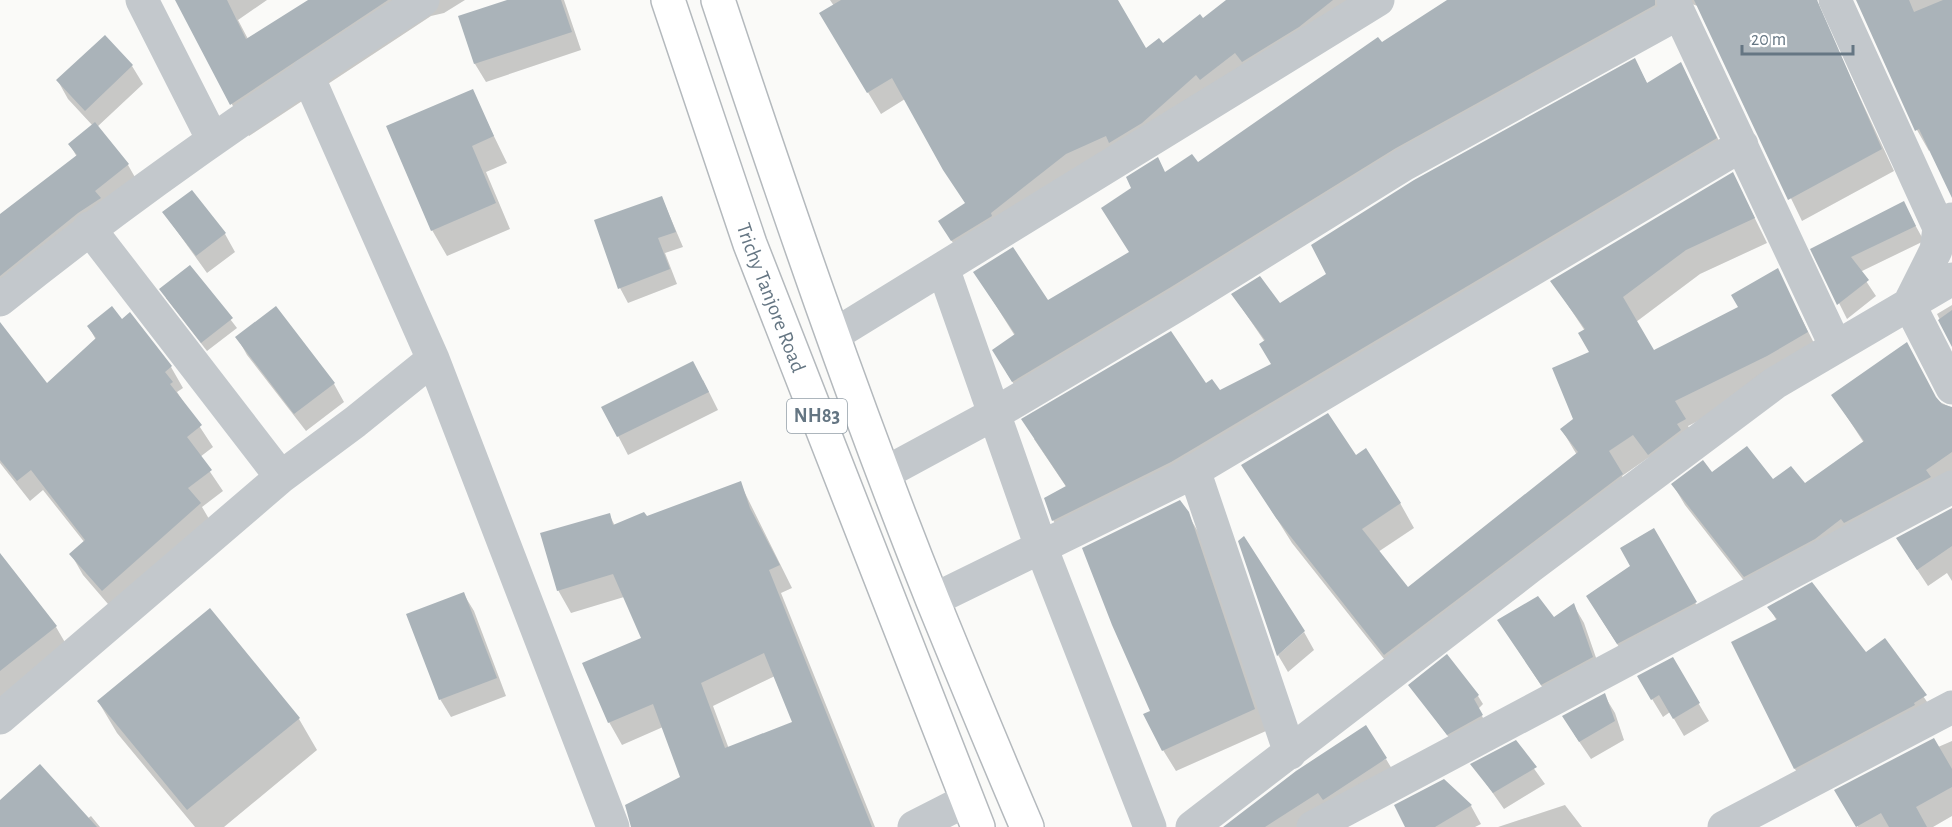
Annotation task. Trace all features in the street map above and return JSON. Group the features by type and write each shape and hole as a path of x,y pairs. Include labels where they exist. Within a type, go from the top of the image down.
{"highway":[{"name":"Trichy Tanjore Road","path":"668,0 750,244 973,813"},
{"name":"NH83","path":"718,0 792,220 885,473 933,600 1026,827"}],"street":[{"path":"142,0 212,138"},
{"path":"0,300 89,228 212,138 423,0"},
{"path":"834,335 1378,0"},
{"path":"1835,0 1946,224 1936,250 1909,304"},
{"path":"885,473 994,414 1181,303 1406,164 1676,7 1836,347"},
{"path":"308,74 433,359 613,827"},
{"path":"933,600 1194,471 1742,145"},
{"path":"89,228 281,477"},
{"path":"943,268 1041,547 1150,827"},
{"path":"1192,827 1530,567 1775,383 1952,279"},
{"path":"1909,304 1952,388"},
{"path":"0,718 281,477 355,422 433,359"},
{"path":"1194,471 1290,753"},
{"path":"1313,827 1952,487"},
{"path":"1724,827 1952,707"},
{"path":"914,827 973,813"}],"building":[{"path":"175,0 227,0 246,39 308,0 388,0 230,105"},
{"path":"507,0 561,0 572,32 474,64 458,16"},
{"path":"841,0 1118,0 1146,48 1159,38 1163,43 1200,14 1203,18 1226,0 1333,0 1299,27 1242,62 1235,53 1200,80 1196,75 1142,123 1109,143 1106,136 1066,154 991,213 992,216 951,241 938,221 965,203 943,170 892,78 867,93 819,13"},
{"path":"1447,0 1655,0 1655,5 1396,148 1012,382 992,350 1015,334 973,272 1013,247 1048,300 1129,252 1101,208 1131,188 1126,177 1158,157 1165,172 1192,154 1198,162 1378,37 1382,42"},
{"path":"1694,0 1817,0 1882,149 1788,200"},
{"path":"1856,0 1909,0 1914,12 1943,0 1952,0 1952,198 1919,129 1915,131"},
{"path":"105,35 133,65 85,111 56,80"},
{"path":"1635,58 1647,83 1681,62 1717,138 1171,462 1052,521 1044,498 1066,486 1021,419 1171,331 1206,383 1212,379 1220,390 1271,364 1259,344 1265,340 1231,294 1260,276 1280,303 1326,274 1311,245 1414,180"},
{"path":"473,89 494,136 472,146 496,203 431,231 386,126"},
{"path":"95,122 129,164 95,191 101,198 78,213 0,276 0,214 77,155 68,144"},
{"path":"1733,172 1755,218 1686,250 1623,297 1654,350 1738,307 1731,295 1778,268 1808,332 1767,356 1675,401 1686,419 1677,424 1681,430 1648,455 1633,435 1609,451 1623,474 1384,655 1276,518 1241,465 1328,413 1356,455 1366,448 1401,503 1362,529 1408,587 1578,452 1560,429 1573,419 1552,368 1589,352 1578,333 1585,329 1550,281"},
{"path":"192,190 226,233 196,256 162,212"},
{"path":"662,196 676,232 658,238 670,269 618,289 594,220"},
{"path":"1904,201 1916,226 1851,257 1869,280 1837,305 1810,249"},
{"path":"190,265 233,318 201,343 159,289"},
{"path":"112,306 122,319 130,312 172,366 165,372 173,382 170,384 202,425 187,437 212,470 188,488 201,503 102,591 69,554 85,540 31,470 17,481 0,460 0,322 47,383 96,338 87,326"},
{"path":"276,306 335,383 294,414 235,337"},
{"path":"1952,310 1952,347 1938,320"},
{"path":"1907,342 1936,397 1942,404 1952,407 1952,452 1926,470 1931,477 1844,523 1841,519 1815,539 1744,577 1671,484 1703,460 1712,472 1747,446 1773,479 1791,466 1805,483 1864,441 1831,395"},
{"path":"693,361 709,392 617,437 601,407"},
{"path":"741,481 750,508 780,565 769,570 872,827 631,827 625,805 680,777 653,704 608,723 582,663 641,638 613,574 557,591 540,533 610,513 613,525 644,512 647,516","holes":["764,653 792,722 725,748 701,683"]},
{"path":"1180,500 1189,512 1255,709 1162,751 1143,714 1150,711 1112,625 1082,548"},
{"path":"1952,508 1952,546 1917,570 1896,538"},
{"path":"1654,528 1697,602 1617,644 1586,596 1630,566 1620,548"},
{"path":"1244,536 1305,631 1277,656 1238,541"},
{"path":"0,553 57,626 0,671"},
{"path":"1812,582 1866,652 1885,638 1927,695 1914,703 1915,705 1794,769 1731,642 1777,619 1767,607"},
{"path":"464,592 497,678 439,700 406,614"},
{"path":"1538,596 1554,617 1574,603 1593,657 1541,685 1497,620"},
{"path":"210,608 300,718 187,810 97,701"},
{"path":"1447,654 1479,695 1474,699 1483,715 1447,735 1408,685"},
{"path":"1673,657 1700,703 1673,719 1659,695 1651,700 1637,676"},
{"path":"1605,693 1615,721 1579,742 1562,716"},
{"path":"1366,725 1387,758 1323,800 1318,793 1265,827 1223,827 1296,771"},
{"path":"1934,738 1952,769 1952,787 1916,807 1927,827 1889,827 1881,813 1856,827 1834,790"},
{"path":"1516,740 1537,767 1493,793 1470,764"},
{"path":"40,764 97,827 0,827 0,800"},
{"path":"1444,779 1472,805 1435,827 1405,827 1394,805"}]}
